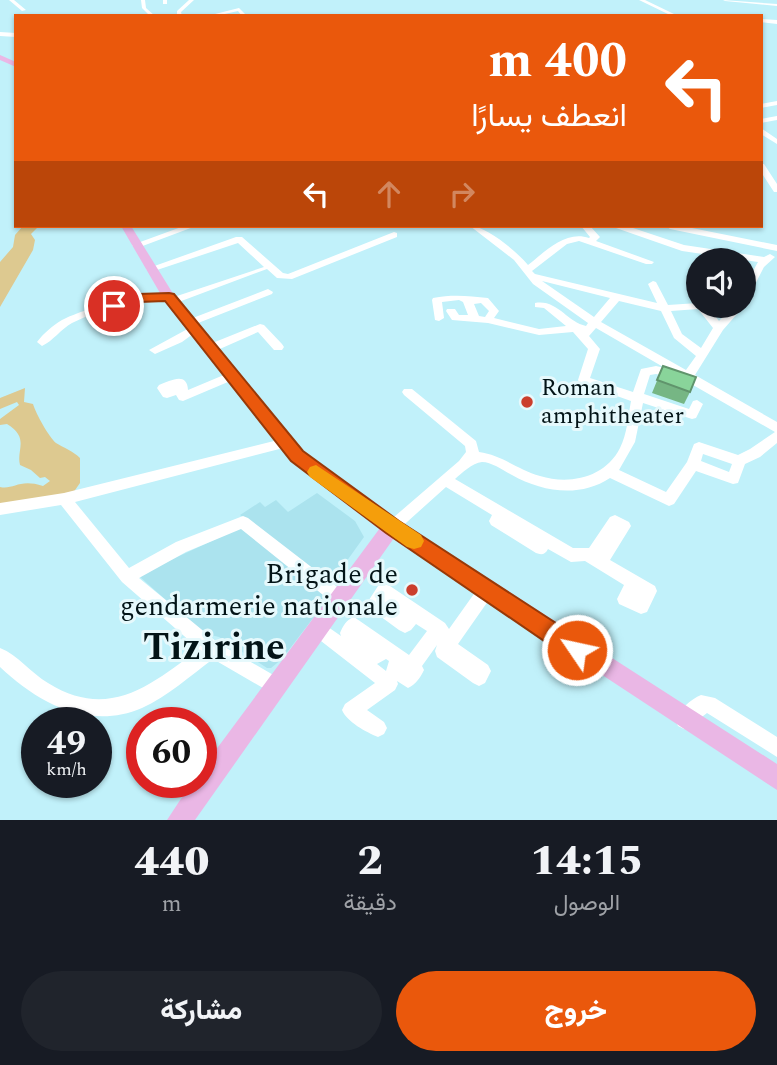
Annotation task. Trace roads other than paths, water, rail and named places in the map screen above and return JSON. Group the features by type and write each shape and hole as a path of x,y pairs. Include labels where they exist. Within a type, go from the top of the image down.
{"main road":[{"path":"128,228 146,242 151,269 170,299 286,443 318,474 392,527 684,720 777,778"},
{"path":"180,820 392,527"}],"street":[{"path":"11,0 24,10"},
{"path":"180,14 192,0"},
{"path":"186,5 204,0"},
{"path":"641,0 672,14"},
{"path":"725,0 777,5"},
{"path":"218,14 239,9 244,14"},
{"path":"487,13 492,14"},
{"path":"0,32 9,27"},
{"path":"763,169 774,186"},
{"path":"146,242 153,232 168,228"},
{"path":"146,242 186,228"},
{"path":"479,228 507,249 585,329 594,349 584,380 692,415 697,404"},
{"path":"587,228 595,237 591,241"},
{"path":"625,228 682,248 764,260 777,255"},
{"path":"680,228 777,248"},
{"path":"151,269 239,239 277,273 289,277 394,235"},
{"path":"528,273 564,242 579,238 649,262"},
{"path":"756,274 764,260"},
{"path":"42,342 50,331 89,313 138,298 170,299 262,269"},
{"path":"528,273 559,283 558,286 597,296 599,293 663,308 686,307"},
{"path":"653,284 678,336 702,355"},
{"path":"155,350 178,340 191,326 268,292"},
{"path":"439,318 436,309 438,300 460,297 472,301 481,319"},
{"path":"585,329 617,297"},
{"path":"539,305 546,305 585,329"},
{"path":"451,311 456,318 481,319 535,332 585,329 609,333 777,428"},
{"path":"710,318 719,328"},
{"path":"688,377 728,318"},
{"path":"209,349 260,327 278,347"},
{"path":"462,465 480,457 538,482 556,485 587,484 609,471 625,452 636,397 646,371 688,377"},
{"path":"178,390 183,397 231,376"},
{"path":"408,392 491,460"},
{"path":"609,471 669,500 693,464 699,447 739,461 755,453 777,436"},
{"path":"0,509 64,499 286,443"},
{"path":"392,527 462,465 473,453 471,444"},
{"path":"445,480 571,555 587,554 634,583"},
{"path":"64,499 127,577 212,649 276,686"},
{"path":"127,577 181,547 243,522 339,598"},
{"path":"385,648 406,664 446,638 487,589"},
{"path":"415,613 446,638"},
{"path":"318,628 389,684 351,710 378,728"},
{"path":"0,656 29,683 58,701 82,706 105,706 126,705 212,649"},
{"path":"684,720 701,704 709,704 777,748"}],"place":[{"name":"Roman amphitheater","path":"527,402"},
{"name":"Brigade de gendarmerie nationale","path":"412,590"}],"district":[{"name":"Tizirine","path":"214,648"}]}
